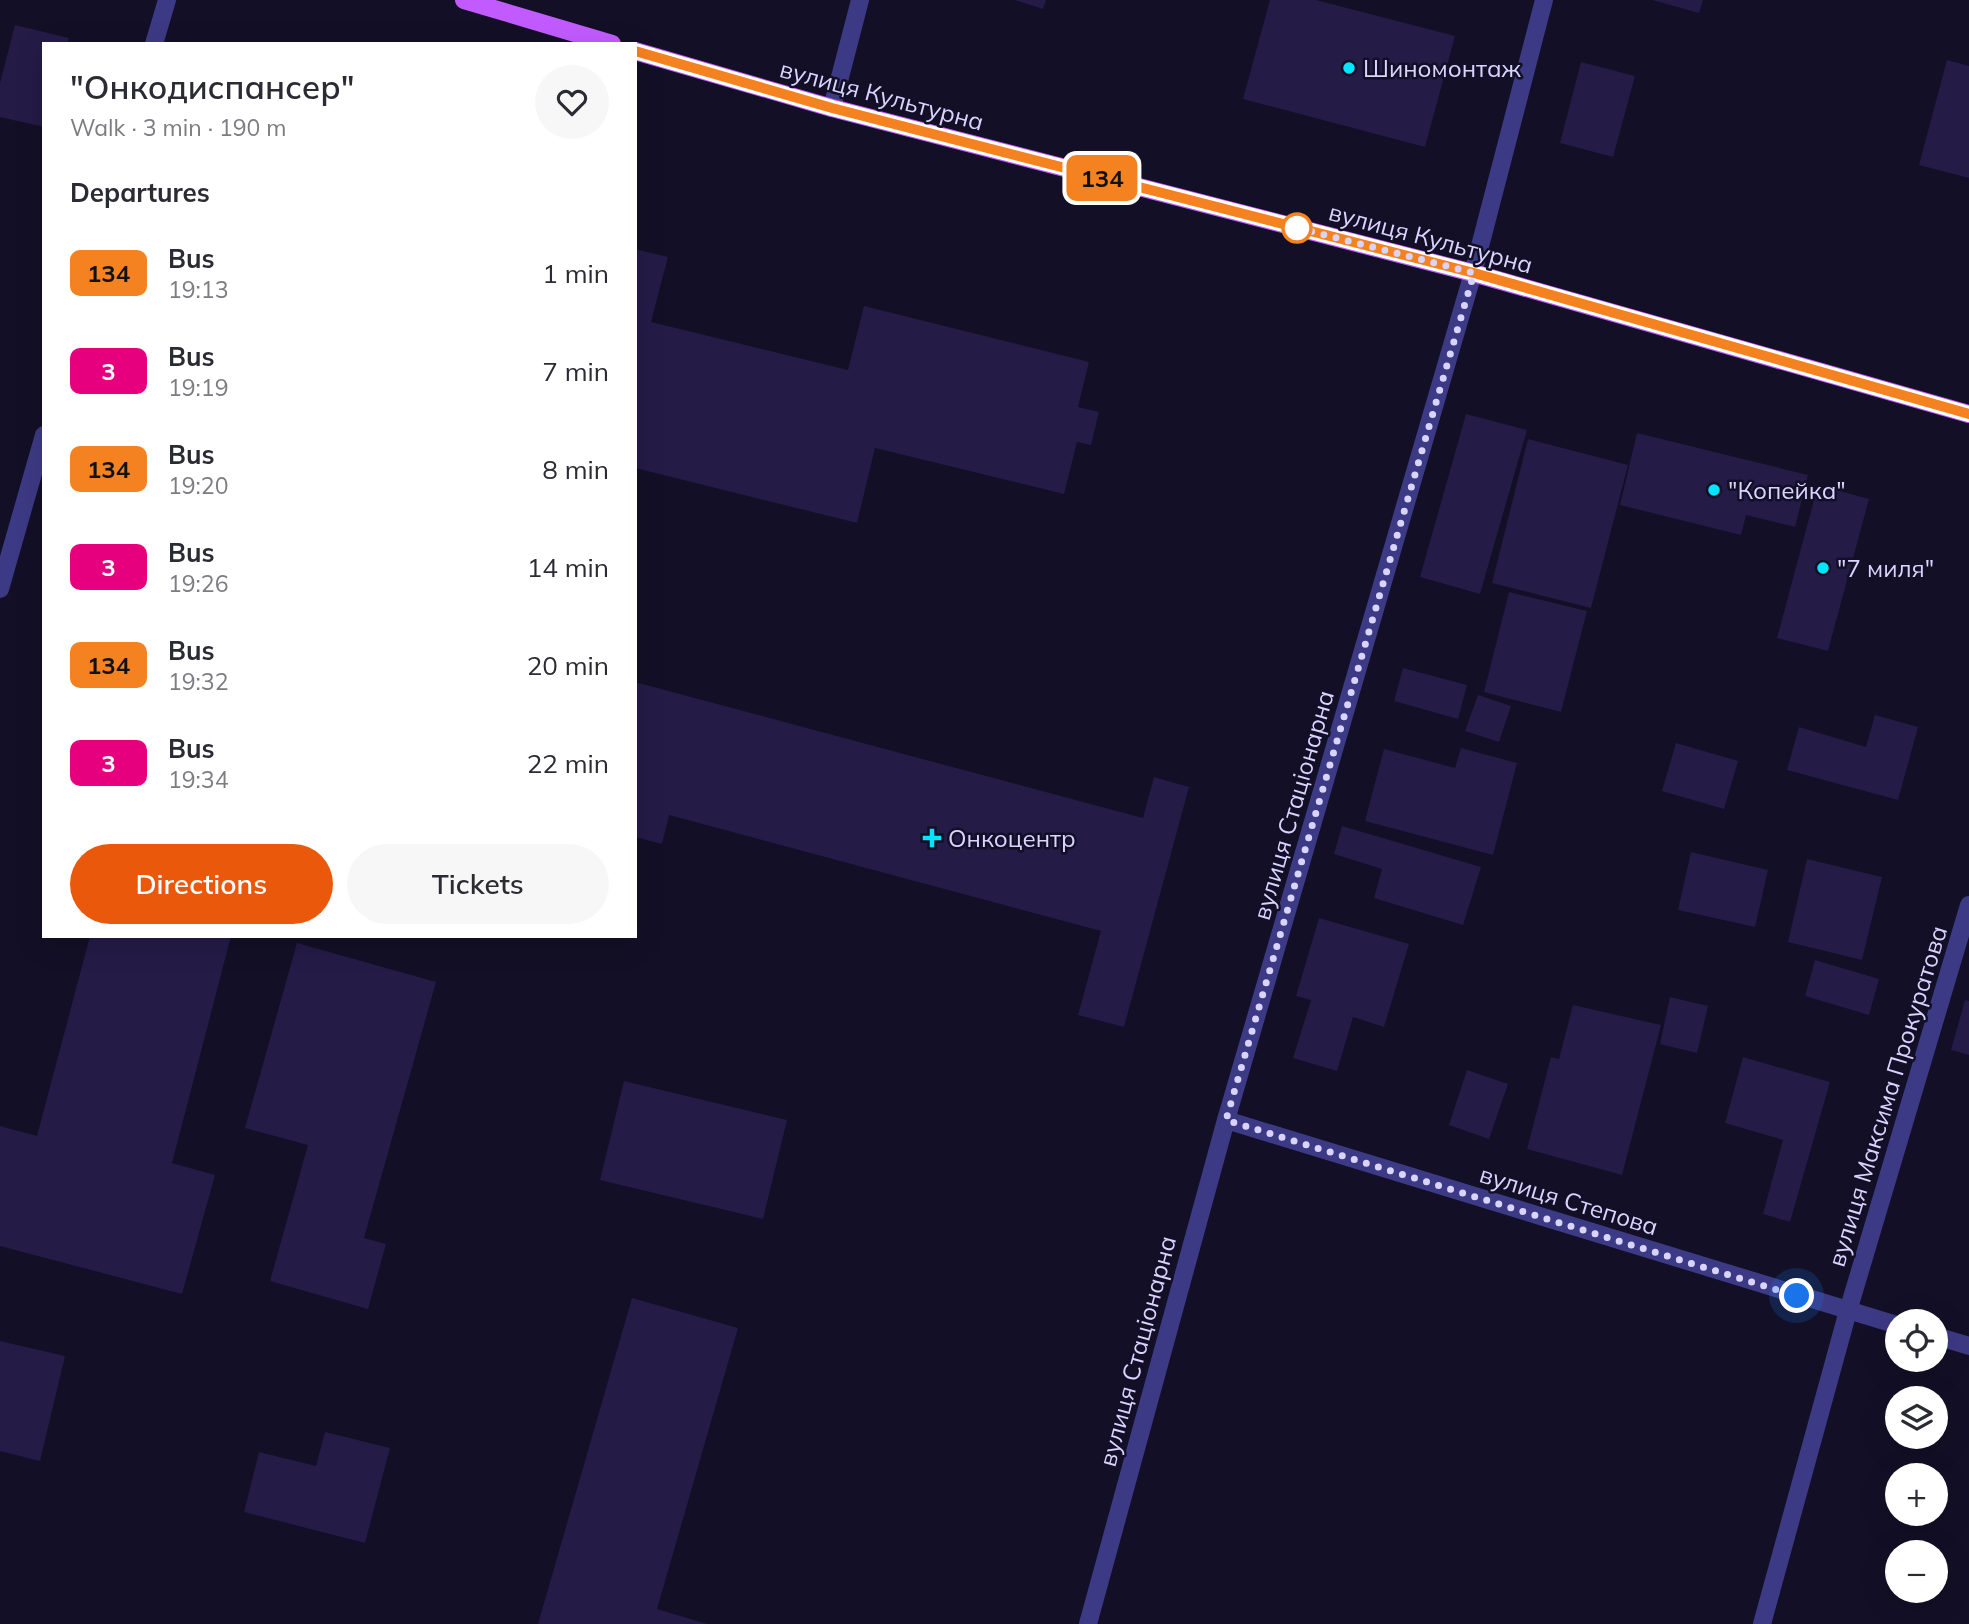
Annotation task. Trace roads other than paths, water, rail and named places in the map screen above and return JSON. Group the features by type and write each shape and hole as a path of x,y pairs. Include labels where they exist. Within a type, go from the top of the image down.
{"main road":[{"path":"464,0 605,42"},
{"name":"вулиця Культурна","path":"637,52 832,108 1474,273 1969,414"}],"street":[{"path":"155,42 167,0"},
{"path":"832,108 860,0"},
{"name":"вулиця Стаціонарна","path":"1088,1624 1226,1120 1474,273 1544,0"},
{"path":"0,589 42,442"},
{"name":"вулиця Максима Прокуратова","path":"1762,1624 1849,1311 1969,905"},
{"name":"вулиця Степова","path":"1226,1120 1885,1322"},
{"path":"1948,1340 1969,1346"}],"place":[{"name":"Шиномонтаж","path":"1349,68"},
{"name":"\"Копейка\"","path":"1714,490"},
{"name":"\"7 миля\"","path":"1823,568"},
{"name":"Онкоцентр","path":"932,838"}]}
